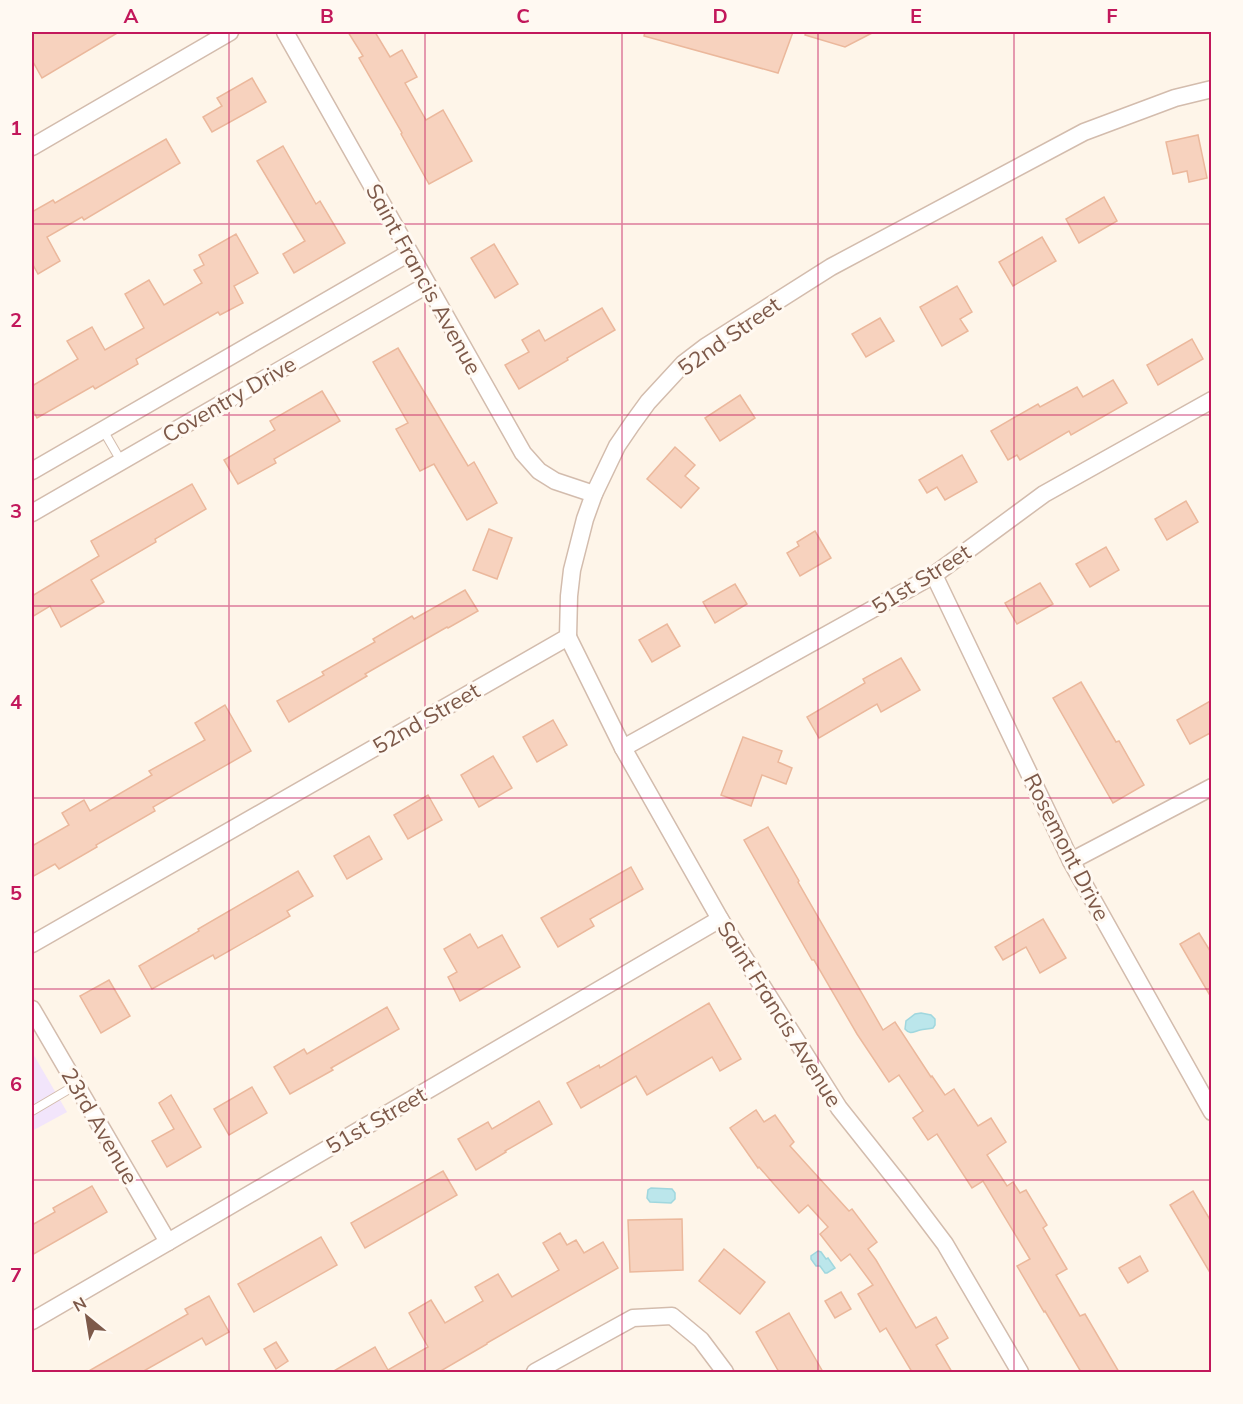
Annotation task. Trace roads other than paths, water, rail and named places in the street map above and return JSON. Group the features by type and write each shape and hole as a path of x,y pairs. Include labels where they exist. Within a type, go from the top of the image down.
{"street":[{"path":"32,147 230,32"},
{"name":"Saint Francis Avenue","path":"285,32 523,453 539,471 555,481 594,494"},
{"name":"52nd Street","path":"32,944 568,637 572,570 594,494 617,446 648,402 684,363 831,267 1084,132 1175,98 1212,89"},
{"name":"Coventry Drive","path":"32,471 409,253"},
{"name":"Coventry Drive","path":"32,513 427,285"},
{"name":"51st Street","path":"623,747 934,576 1044,494 1212,400"},
{"name":"Rosemont Drive","path":"934,576 1071,861 1212,1112"},
{"name":"Saint Francis Avenue","path":"568,637 623,747 720,919 839,1108 945,1244 1020,1372"},
{"path":"1071,861 1212,787"},
{"name":"51st Street","path":"32,1321 720,919"},
{"name":"23rd Avenue","path":"32,1009 168,1242"},
{"path":"535,1372 633,1318 672,1316 701,1340 724,1372"}],"lane":[{"path":"103,430 121,461"},
{"path":"32,1111 76,1085"}],"water":[{"path":"915,1014 931,1015 935,1019 933,1028 908,1032 905,1029 906,1021"},
{"path":"651,1188 672,1189 675,1199 671,1203 650,1202 647,1198 648,1190"},
{"path":"818,1251 826,1259 828,1258 835,1268 825,1273 820,1266 816,1266 811,1256"}]}
